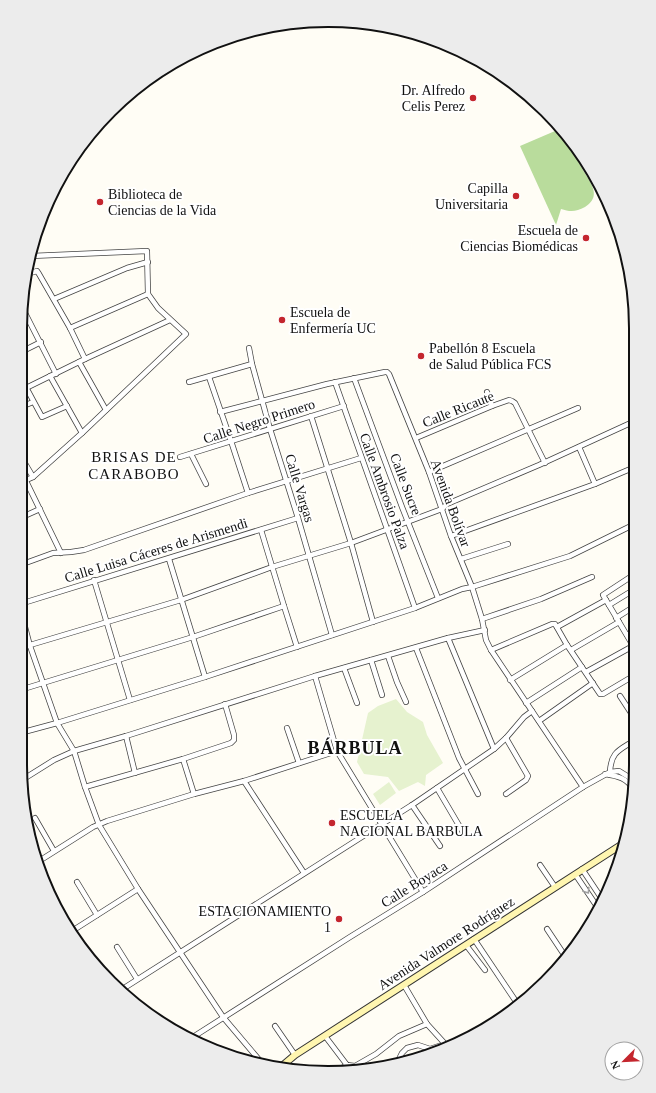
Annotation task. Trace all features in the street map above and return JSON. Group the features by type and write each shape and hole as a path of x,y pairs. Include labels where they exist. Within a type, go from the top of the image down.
{"street":[{"path":"27,480 33,477 82,433 186,334 158,308 148,294 148,252 145,250 36,256"},
{"path":"54,299 127,268 148,262"},
{"path":"32,272 37,271 54,299 85,359"},
{"path":"70,328 148,294"},
{"path":"28,317 56,374"},
{"path":"27,388 170,320"},
{"path":"27,349 41,342"},
{"name":"Calle Vargas","path":"249,348 270,429 310,557 332,635"},
{"path":"79,362 106,410"},
{"path":"189,382 252,364"},
{"name":"Avenida Bolívar","path":"220,412 335,382 388,372 416,438 451,536 472,587 482,619 486,640 510,680 539,720 583,787"},
{"path":"50,376 82,433"},
{"path":"209,377 248,493"},
{"name":"Calle Sucre","path":"354,378 438,598"},
{"name":"Calle Ambrosio Palza","path":"335,382 415,608"},
{"path":"27,390 42,417 67,406"},
{"path":"488,392 492,406"},
{"name":"Calle Ricaute","path":"416,438 509,400 515,403 528,430"},
{"path":"27,404 33,402"},
{"name":"Calle Negro Primero","path":"180,457 344,406"},
{"path":"429,472 578,408"},
{"path":"311,416 351,543 373,622"},
{"path":"27,647 107,621 181,600 272,567 310,557 409,522 442,509 447,504 545,463 629,424"},
{"path":"528,430 545,463"},
{"path":"579,447 595,484"},
{"path":"191,454 206,484"},
{"path":"27,562 53,553 84,550 248,493 361,458"},
{"path":"27,466 33,477"},
{"path":"451,536 595,484 629,470"},
{"path":"27,483 61,553"},
{"path":"27,515 40,509"},
{"name":"Calle Luisa Cáceres de Arismendi","path":"27,602 298,518"},
{"path":"27,732 204,678 415,608 462,589 570,556 629,527"},
{"path":"261,530 297,647"},
{"path":"461,559 508,544"},
{"path":"169,559 193,636 204,678"},
{"path":"482,619 541,599 592,577"},
{"path":"629,578 603,595 629,638"},
{"path":"94,580 130,700"},
{"path":"609,606 629,593"},
{"path":"557,627 606,600"},
{"path":"27,688 284,606"},
{"path":"571,650 618,620 629,611"},
{"path":"491,650 555,624 567,645 601,695 629,679"},
{"path":"28,777 54,760 74,751 315,676 448,638 484,630"},
{"path":"27,635 57,723 74,751 99,825 138,889 223,1018 257,1057"},
{"path":"448,638 494,749"},
{"path":"510,680 567,645"},
{"path":"416,648 464,769 478,794"},
{"path":"586,672 629,650"},
{"path":"388,656 406,702"},
{"path":"371,660 382,695"},
{"path":"526,703 582,667"},
{"path":"344,668 357,703"},
{"path":"315,676 337,751 380,824 423,892"},
{"path":"539,720 593,683"},
{"path":"620,696 629,710"},
{"path":"85,787 183,759 231,743 234,740 234,735 225,704"},
{"path":"125,987 304,872 412,805 494,749 506,738 519,722 532,711"},
{"path":"287,728 299,763"},
{"path":"126,736 135,772"},
{"path":"506,738 528,776 526,780 506,794"},
{"path":"607,773 612,757 615,753 629,744"},
{"path":"42,859 93,827 194,794 337,751"},
{"path":"183,759 194,794"},
{"path":"607,773 619,771 628,777"},
{"path":"607,773 619,776 628,782"},
{"name":"Calle Boyaca","path":"195,1035 423,892 583,787 607,773"},
{"path":"244,780 304,872"},
{"path":"437,788 464,834"},
{"path":"412,805 440,846"},
{"path":"35,818 54,851"},
{"name":"Avenida Valmore Rodríguez","path":"288,1063 295,1055 618,847"},
{"path":"540,864 555,887"},
{"path":"582,869 599,896"},
{"path":"575,874 595,904"},
{"path":"77,882 97,915"},
{"path":"76,929 138,889"},
{"path":"547,929 563,953"},
{"path":"474,939 515,1001"},
{"path":"466,945 485,970"},
{"path":"117,947 138,979"},
{"path":"404,985 427,1024 444,1043"},
{"path":"362,1064 399,1036 427,1024"},
{"path":"275,1026 295,1055"},
{"path":"325,1036 347,1065"},
{"path":"400,1057 402,1052 407,1048 418,1045 429,1049"}],"green space":[{"path":"555,131 578,161 593,187 594,194 592,201 579,210 567,211 561,209 556,225 520,146"},
{"path":"396,699 407,712 423,722 427,735 443,763 426,775 425,786 418,782 399,791 388,777 364,774 357,762 368,713 378,706"},
{"path":"389,782 396,793 380,805 373,794"}],"place":[{"name":"Dr. Alfredo Celis Perez","path":"473,98"},
{"name":"Capilla Universitaria","path":"516,196"},
{"name":"Biblioteca de Ciencias de la Vida","path":"100,202"},
{"name":"Escuela de Ciencias Biomédicas","path":"586,238"},
{"name":"Escuela de Enfermería UC","path":"282,320"},
{"name":"Pabellón 8 Escuela de Salud Pública FCS","path":"421,356"},
{"name":"ESCUELA NACIONAL BARBULA","path":"332,823"},
{"name":"ESTACIONAMIENTO 1","path":"339,919"}],"district":[{"name":"BRISAS DE CARABOBO","path":"134,466"},
{"name":"BÁRBULA","path":"355,748"}]}
